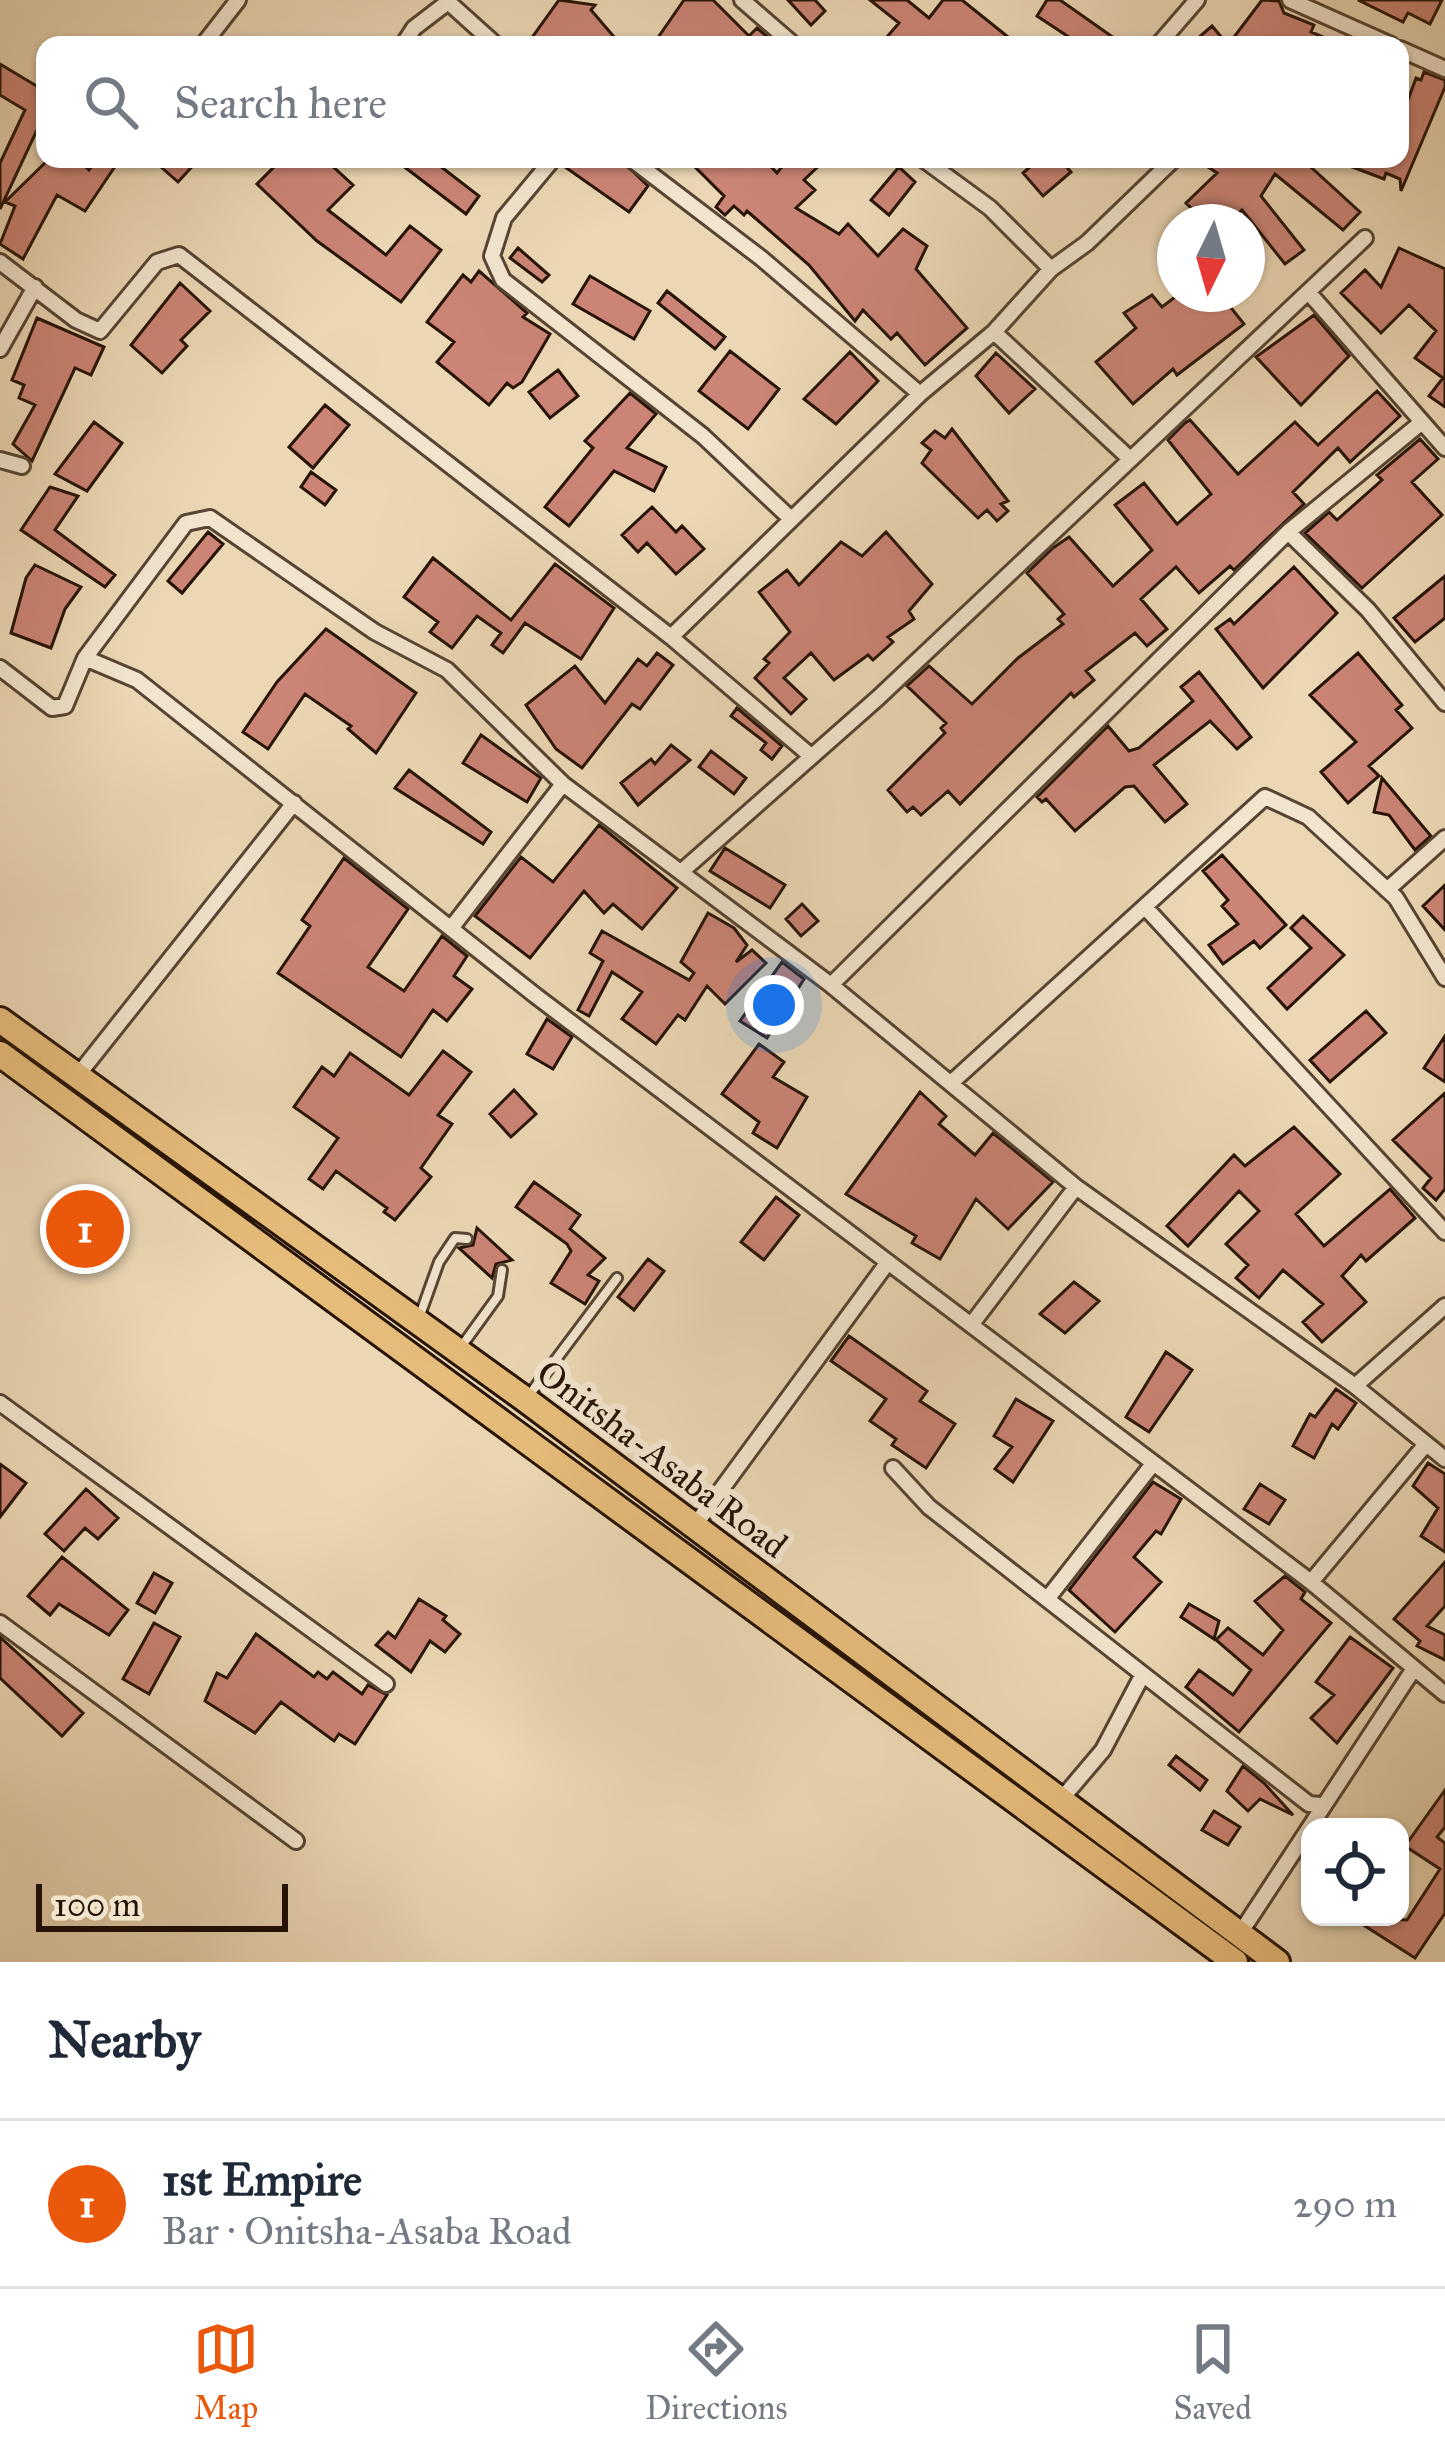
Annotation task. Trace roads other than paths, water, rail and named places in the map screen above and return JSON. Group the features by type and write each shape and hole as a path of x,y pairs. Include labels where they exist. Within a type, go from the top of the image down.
{"highway":[{"name":"Onitsha-Asaba Road","path":"0,1020 526,1400 1277,1962"},
{"path":"0,1054 1235,1962"},
{"path":"367,1323 379,1294"}],"street":[{"path":"210,36 238,0"},
{"path":"742,0 784,36"},
{"path":"1166,36 1197,0"},
{"path":"1290,0 1371,36"},
{"path":"409,36 447,1 486,36"},
{"path":"1409,53 1445,69"},
{"path":"546,168 504,218 492,256 503,280 703,436 791,519"},
{"path":"643,168 760,258 920,394"},
{"path":"935,168 990,208 1051,268"},
{"path":"671,637 920,394 994,332 1051,268 1087,243 1165,168"},
{"path":"681,872 1310,294 1365,238"},
{"path":"0,262 76,320 100,332 157,262 179,255 671,637 811,756"},
{"path":"0,349 34,286"},
{"path":"1310,294 1445,448"},
{"path":"994,332 1130,459"},
{"path":"831,985 1288,532 1422,422"},
{"path":"0,460 22,466"},
{"path":"0,668 52,708 65,706 85,658 186,524 210,518 374,632 447,670 563,784 831,985 1076,1187 1355,1386 1445,1459"},
{"path":"1288,532 1368,610 1445,703"},
{"path":"85,658 137,680 888,1262 1311,1582 1445,1694"},
{"path":"452,927 563,784"},
{"path":"951,1083 1265,796 1308,817 1387,890 1445,978"},
{"path":"79,1076 294,803"},
{"path":"1387,890 1445,838"},
{"path":"1145,907 1445,1232"},
{"path":"971,1325 1076,1187"},
{"path":"693,1528 888,1262"},
{"path":"1355,1386 1445,1306"},
{"path":"0,1403 386,1684"},
{"path":"1311,1582 1426,1444"},
{"path":"1048,1598 1153,1465"},
{"path":"893,1468 929,1507 1309,1804 1321,1805"},
{"path":"0,1623 296,1841"},
{"path":"1239,1935 1413,1670"},
{"path":"1059,1802 1103,1750 1143,1674"}],"lane":[{"path":"417,1324 439,1262 455,1238 467,1239"},
{"path":"457,1353 498,1296 502,1270"},
{"path":"526,1400 617,1278"}],"place":[{"name":"1st Empire","path":"85,1229"}]}
